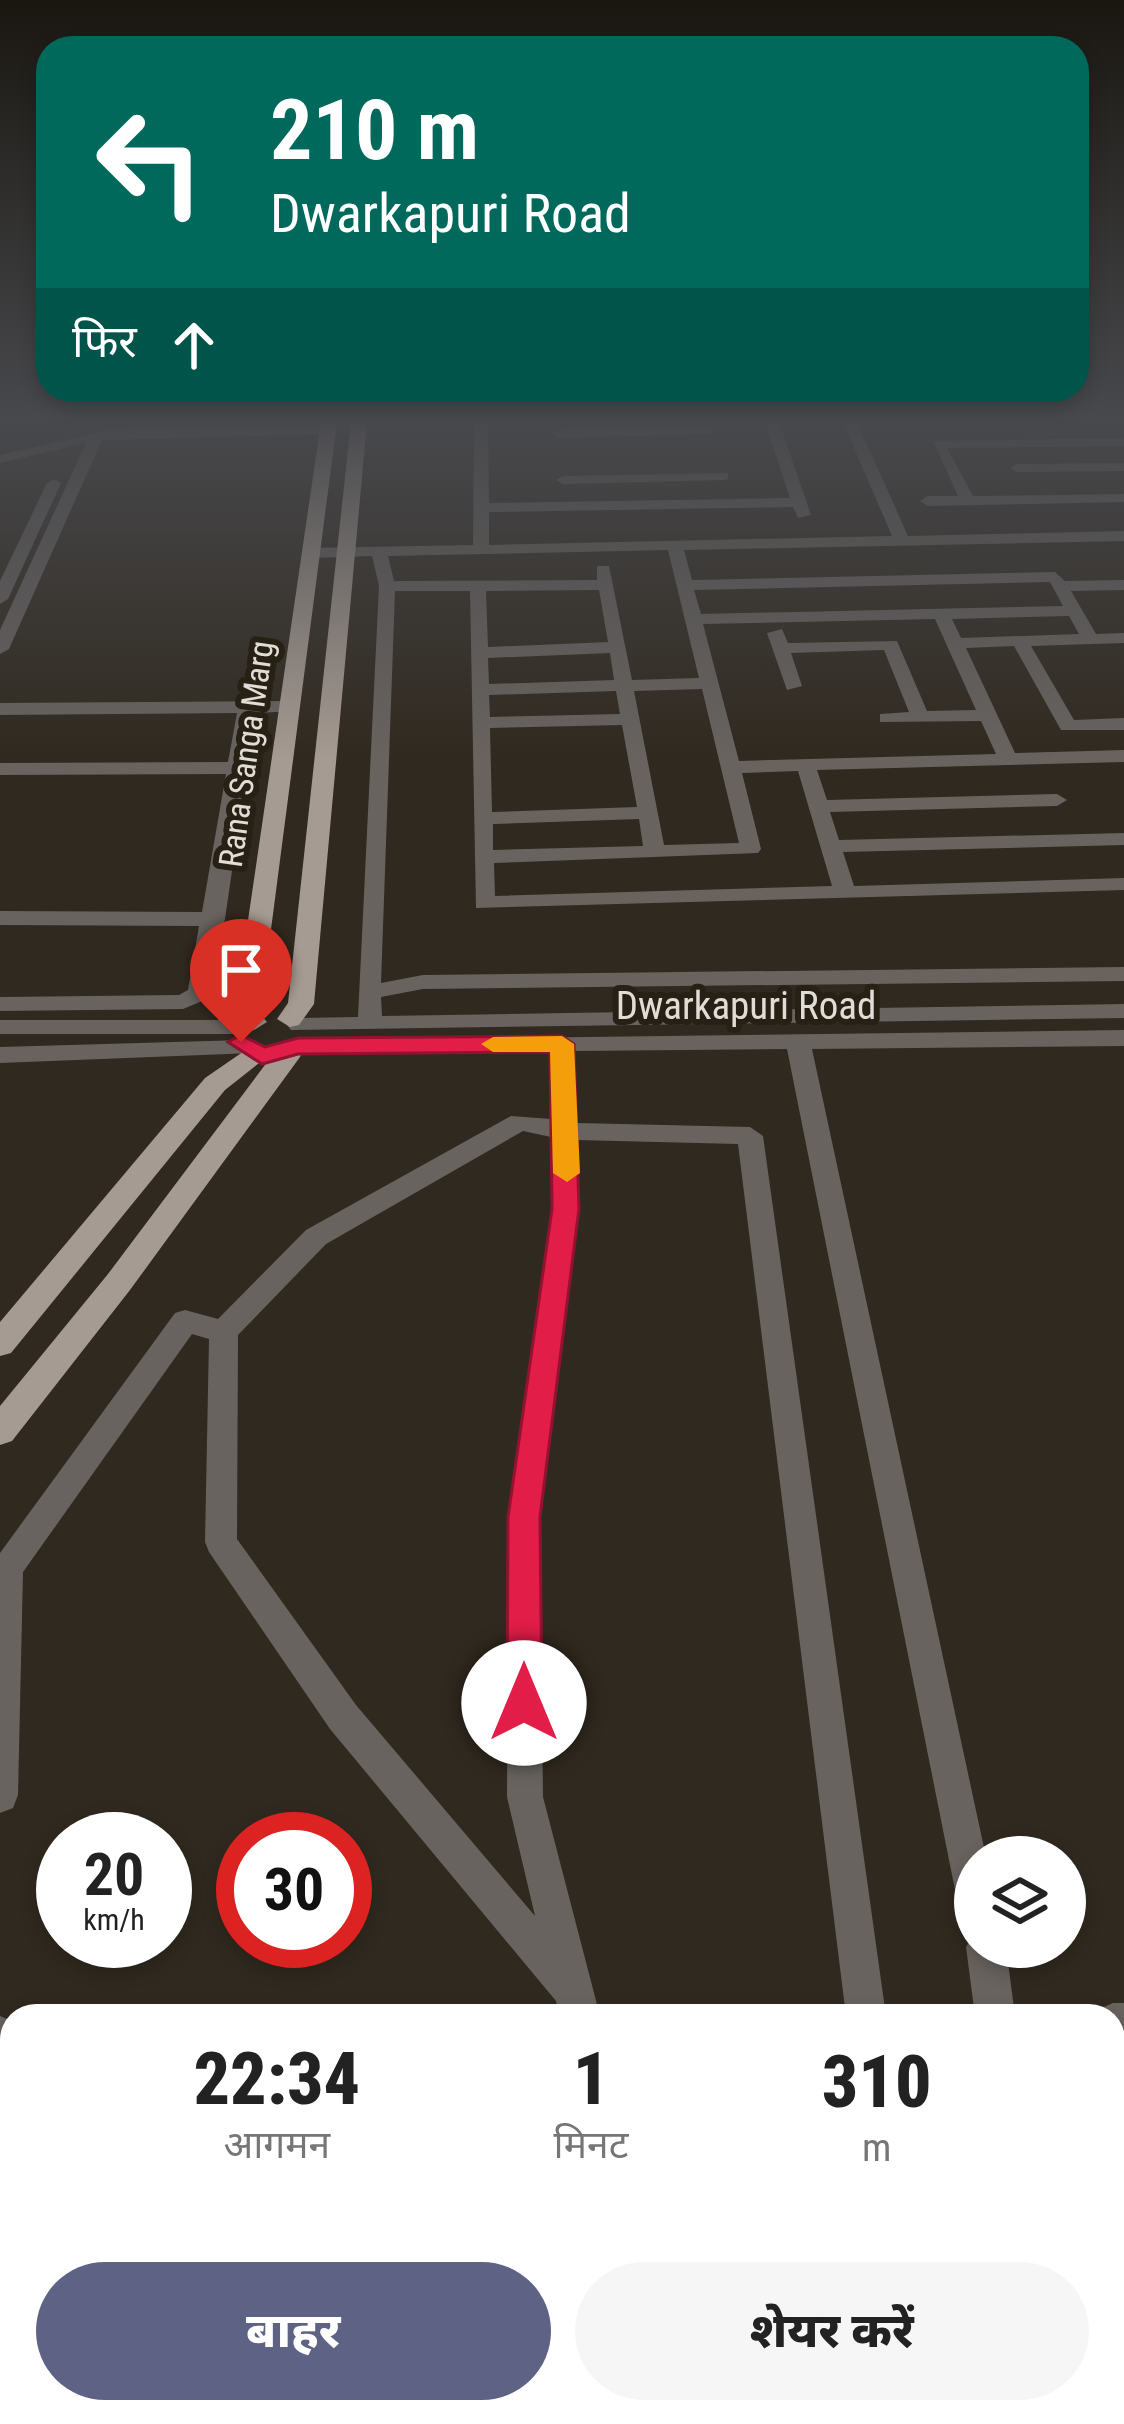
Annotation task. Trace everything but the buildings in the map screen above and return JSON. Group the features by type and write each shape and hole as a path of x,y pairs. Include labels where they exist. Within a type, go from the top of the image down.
{"main road":[{"name":"Rana Sanga Marg","path":"250,1037 247,1016 313,535"},
{"name":"Rana Sanga Marg","path":"0,1432 119,1282 294,1035 301,1004 348,535"},
{"path":"0,1344 250,1037 294,1035"}],"street":[{"path":"0,599 5,576 30,535"},
{"path":"0,649 48,535"},
{"path":"481,535 481,550"},
{"path":"811,535 813,542"},
{"path":"899,535 902,541"},
{"path":"310,553 1114,541"},
{"path":"675,545 761,895"},
{"path":"599,547 655,852"},
{"path":"370,1024 388,586 379,552"},
{"path":"685,585 1054,577 1090,639"},
{"path":"388,586 605,585"},
{"path":"1060,586 1124,585"},
{"path":"478,586 484,903 1124,884"},
{"path":"693,619 1073,610"},
{"path":"941,614 1008,758"},
{"path":"771,617 793,686"},
{"path":"955,643 1124,638"},
{"path":"1020,642 1068,726 1124,724"},
{"path":"781,648 891,645 920,717"},
{"path":"479,653 617,647"},
{"path":"480,690 710,683"},
{"path":"0,710 289,707"},
{"path":"0,1004 192,1000 203,988 247,708"},
{"path":"887,718 988,715"},
{"path":"481,723 631,719"},
{"path":"732,767 1124,755"},
{"path":"1036,758 1077,840"},
{"path":"806,765 845,892"},
{"path":"0,769 237,768"},
{"path":"818,806 1057,800"},
{"path":"483,818 648,813"},
{"path":"831,847 1124,839"},
{"path":"483,857 751,849"},
{"path":"0,918 214,919"},
{"path":"369,992 423,982 1124,974"},
{"path":"1118,1011 1124,1040"},
{"name":"Dwarkapuri Road","path":"294,1035 370,1024 1118,1011"},
{"path":"0,1028 250,1037"},
{"name":"Dwarkapuri Road","path":"294,1035 562,1044 1124,1040"},
{"path":"0,1055 250,1037"},
{"path":"798,1042 963,1836"},
{"path":"562,1044 566,1209 524,1517 525,1796 577,2004"},
{"path":"577,2004 343,1717 221,1541 224,1332 316,1237 520,1123 567,1132 750,1136 864,2004"},
{"path":"0,1795 8,1569 185,1321 224,1332"},
{"path":"989,1968 993,2004"}],"slow traffic":[{"path":"493,1044 562,1044 567,1173"}],"route":[{"path":"241,1042 248,1051 262,1056 298,1046 562,1044 566,1209 524,1517 524,1703"}]}
